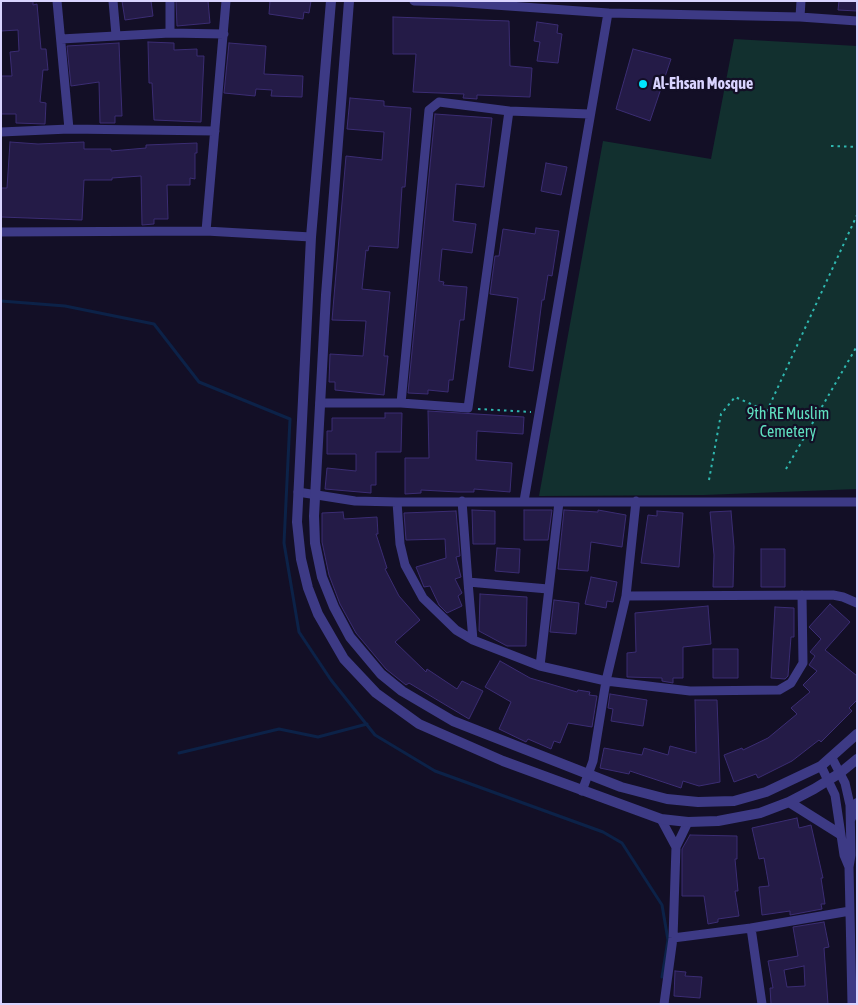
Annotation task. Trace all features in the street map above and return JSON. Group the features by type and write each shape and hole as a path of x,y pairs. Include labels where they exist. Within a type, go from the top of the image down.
{"street":[{"path":"57,1 69,129"},
{"path":"113,1 116,35"},
{"path":"170,1 170,33"},
{"path":"206,231 226,1"},
{"path":"330,1 311,237 298,492 298,540 308,588 318,614 344,659 367,686 405,715 434,732 661,819 688,822 743,817 789,802 829,780 857,759"},
{"path":"349,1 320,403 315,543 328,594 350,637 381,674 402,691 454,721 629,789 667,799 698,802 734,801 752,796 788,783 821,766 857,734"},
{"path":"414,1 553,5 608,13 800,17 857,21"},
{"path":"800,17 801,1"},
{"path":"524,501 608,13"},
{"path":"60,39 170,33 224,34"},
{"path":"401,403 429,110 439,102 509,111 590,114"},
{"path":"320,403 401,403 468,408 509,111"},
{"path":"1,132 69,129 215,131"},
{"path":"1,232 206,231 311,237"},
{"path":"298,492 355,500 397,502 857,502"},
{"path":"462,501 473,640"},
{"path":"582,790 593,761 606,681 626,596 636,501"},
{"path":"397,502 400,544 412,580 423,598 437,614 473,640 540,666 606,681 690,691 779,690 791,683 803,664 802,596"},
{"path":"540,666 559,502"},
{"path":"468,582 548,589"},
{"path":"626,596 842,597 857,604"},
{"path":"832,758 847,790 851,818 849,868 852,1004"},
{"path":"821,766 829,780 838,807 840,834 849,868"},
{"path":"789,802 840,834"},
{"path":"851,818 857,803"},
{"path":"661,819 676,847"},
{"path":"664,1004 673,938 676,847 688,822"},
{"path":"673,938 750,928 850,911"},
{"path":"750,928 762,1004"}],"path":[{"path":"831,146 857,147"},
{"path":"709,480 721,414 735,397 766,411 857,216"},
{"path":"786,469 857,346"},
{"path":"468,408 538,413"}],"green space":[{"name":"9th RE Muslim Cemetery","path":"734,39 857,46 857,489 704,495 539,496 603,141 711,159"}],"building":[{"path":"1,1 33,1 33,5 37,4 41,49 46,49 48,70 43,70 40,102 46,103 45,124 16,123 16,114 1,114 1,76 12,76 10,52 19,51 18,30 1,31"},
{"path":"122,1 151,1 153,16 125,20"},
{"path":"176,1 208,1 210,23 177,26"},
{"path":"270,1 311,1 309,13 304,12 303,19 269,14"},
{"path":"839,1 857,1 857,11 838,10"},
{"path":"393,17 509,21 510,66 532,68 530,97 477,95 477,99 463,98 464,94 413,92 416,54 393,54"},
{"path":"537,22 558,25 557,33 562,34 558,63 537,61 540,42 534,41"},
{"path":"148,42 174,43 174,50 197,49 197,56 204,56 201,122 154,120 152,83 149,83"},
{"path":"119,43 122,116 115,116 115,123 100,123 99,82 71,86 67,46"},
{"path":"229,43 266,46 264,74 303,76 302,97 271,96 272,90 256,89 255,96 224,93"},
{"name":"Al-Ehsan Mosque","path":"633,49 671,59 650,121 616,109"},
{"path":"350,98 384,101 384,106 411,108 405,187 402,187 398,248 369,246 368,251 366,250 362,289 390,292 384,356 388,356 384,395 335,390 335,382 329,382 330,354 363,356 366,321 332,320 346,156 382,160 384,132 347,129"},
{"path":"435,114 492,118 484,187 456,184 453,221 476,224 472,253 442,249 439,281 444,282 443,285 467,287 464,320 460,320 453,380 449,380 448,392 428,390 428,394 408,393"},
{"path":"10,142 38,144 84,142 84,149 111,149 111,151 146,148 146,145 197,143 195,179 190,178 190,185 167,185 168,219 154,219 154,224 142,225 141,176 112,178 112,180 84,180 82,220 1,217 1,188 7,188"},
{"path":"546,163 567,167 561,195 541,191"},
{"path":"536,228 559,231 552,276 548,275 544,300 542,300 533,371 509,367 518,298 490,294 495,256 499,256 503,229 535,234"},
{"path":"428,411 524,417 523,434 477,431 476,460 512,463 510,492 474,489 474,492 421,490 421,493 405,494 405,458 429,458"},
{"path":"385,413 402,413 401,452 376,452 376,485 371,485 371,493 325,489 327,468 356,471 356,454 327,454 327,431 332,431 332,418 385,418"},
{"path":"472,510 495,511 495,544 473,544"},
{"path":"524,510 552,510 548,540 524,540"},
{"path":"564,510 598,512 598,510 626,515 622,547 591,542 588,571 558,569"},
{"path":"456,511 460,556 456,557 461,577 455,579 462,593 458,596 462,606 447,613 439,605 430,586 424,587 416,567 446,558 445,539 406,540 404,513"},
{"path":"657,511 683,513 679,567 641,563 648,515 657,516"},
{"path":"731,511 734,547 733,587 713,587 714,555 710,512"},
{"path":"343,512 344,519 377,517 378,534 376,534 387,568 385,569 399,596 420,620 395,642 426,672 427,669 457,689 462,681 483,691 469,719 409,683 406,685 386,669 356,633 340,604 329,575 322,542 322,513"},
{"path":"497,548 520,549 519,573 495,571"},
{"path":"761,549 785,549 785,587 761,587"},
{"path":"591,577 617,582 613,602 607,601 606,608 585,604"},
{"path":"480,594 527,597 526,646 507,646 479,631"},
{"path":"554,600 579,603 576,634 550,632"},
{"path":"830,604 850,622 825,650 857,676 857,700 849,708 852,711 821,742 819,740 792,761 758,778 756,774 734,782 724,755 742,748 743,750 768,738 797,714 791,708 810,692 803,685 817,671 809,665 815,656 810,652 821,639 809,627"},
{"path":"708,606 711,644 683,647 683,678 673,678 673,683 662,681 662,678 627,677 627,653 636,652 635,613"},
{"path":"775,607 794,608 794,637 791,637 788,676 785,679 771,678"},
{"path":"713,649 738,649 738,678 713,678"},
{"path":"500,661 530,678 577,692 578,690 590,692 589,695 597,696 592,727 568,723 560,743 554,741 551,749 528,739 526,742 499,729 511,702 485,687"},
{"path":"610,694 647,700 643,726 611,721 613,709 608,708"},
{"path":"695,700 717,700 720,782 699,786 683,781 681,788 630,771 629,774 600,768 604,748 642,755 644,748 668,755 670,746 696,753"},
{"path":"797,818 799,828 811,825 823,878 821,878 825,904 821,904 822,909 790,915 790,911 762,915 759,887 769,886 764,858 759,859 752,828"},
{"path":"690,835 737,836 737,859 735,859 738,891 735,891 739,916 718,919 718,922 708,924 704,896 682,896 682,849"},
{"path":"824,922 829,947 824,948 828,1004 771,1004 770,988 773,988 768,961 798,956 793,927","holes":["804,966 805,986 787,987 784,970"]},
{"path":"675,971 686,972 685,976 702,977 700,998 674,996"}],"waterway":[{"path":"1,301 65,306 154,324 199,382 290,419 284,543 299,632 331,680 375,735 435,771 603,832 622,843 662,905 668,940 662,977"},
{"path":"179,753 279,729 318,737 367,724"}],"place":[{"name":"Al-Ehsan Mosque","path":"643,84"}]}
